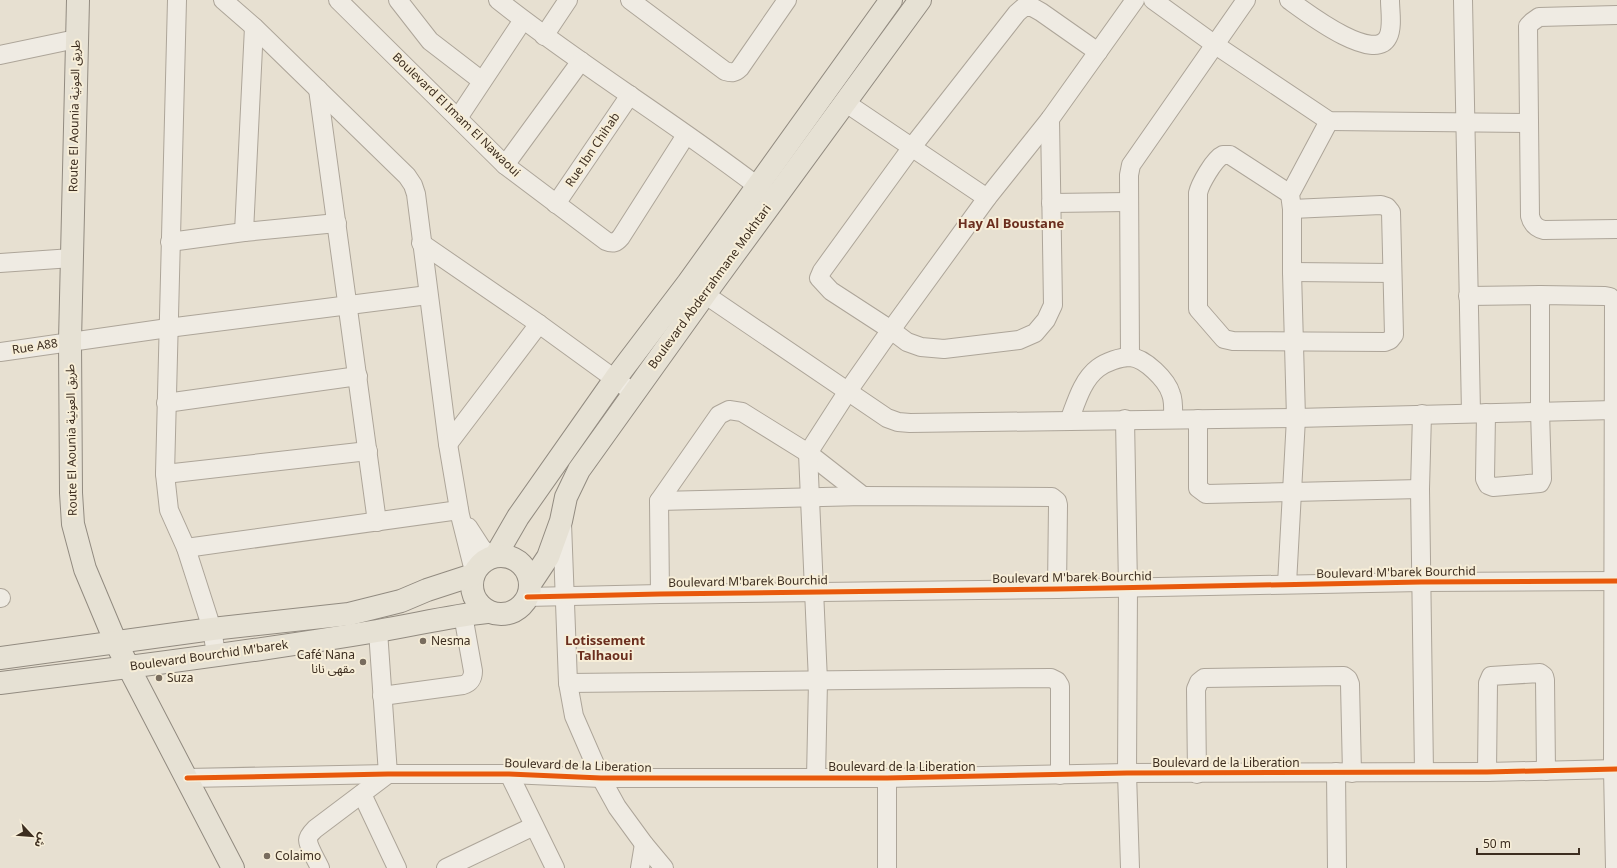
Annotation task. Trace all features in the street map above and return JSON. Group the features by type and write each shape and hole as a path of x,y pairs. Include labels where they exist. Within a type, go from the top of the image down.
{"main road":[{"name":"Route El Aounia طريق العونية","path":"78,0 70,341 71,493 73,524 85,569 116,643 233,868"},
{"name":"Boulevard Abderrahmane Mokhtari","path":"561,521 566,496 579,470 634,393 758,186 891,0"},
{"name":"Boulevard Abderrahmane Mokhtari","path":"494,556 518,517 615,379 697,289 774,199 846,103 920,0"},
{"path":"529,591 525,568 520,562 513,558 494,556 481,562 474,573 472,592 480,607 488,612 503,614 510,613 517,609 529,591 548,558 561,521"},
{"name":"Boulevard Bourchid M'barek","path":"0,683 129,667 216,654 351,624 427,590 474,573"},
{"name":"Boulevard Bourchid M'barek","path":"0,658 212,629 351,624 378,631 462,615 488,612"}],"street":[{"path":"177,0 165,474 169,510 186,548 212,629 216,654"},
{"path":"222,0 254,27 408,176 413,185 416,194 421,243 448,444 460,513 474,573"},
{"name":"Boulevard El Imam El Nawaoui","path":"338,0 505,165 606,241 612,243 616,242 621,237 686,135"},
{"path":"398,0 430,41 482,82"},
{"path":"498,0 544,36 630,95 774,199"},
{"path":"544,36 568,0"},
{"path":"630,0 725,71 730,73 735,72 740,68 786,0"},
{"path":"816,778 818,681 808,453 848,391 891,330 987,198 1050,119 1135,0"},
{"path":"1153,0 1214,44 1328,121 1465,123 1529,122"},
{"path":"1130,357 1129,175 1131,165 1246,0"},
{"path":"1289,0 1344,37 1361,43 1371,44 1380,43 1388,38 1390,32 1390,0"},
{"path":"1463,0 1468,296 1485,480 1488,485 1493,487 1538,484 1541,481 1540,295"},
{"path":"1050,119 1053,305 1046,320 1035,334 1018,340 944,349 921,347 907,342 831,291 819,278 912,147 1017,13 1024,7 1032,7 1041,12 1098,52"},
{"path":"1617,15 1539,18 1528,26 1530,216 1534,225 1544,230 1617,229"},
{"path":"458,118 523,20"},
{"path":"244,232 254,27"},
{"path":"0,55 76,39"},
{"path":"505,165 581,61"},
{"path":"318,89 377,522"},
{"name":"Rue Ibn Chihab","path":"556,204 630,95"},
{"path":"846,103 987,198"},
{"path":"1287,584 1296,418 1291,201 1328,121"},
{"path":"1224,155 1230,155 1291,201 1381,205 1387,207 1391,212 1394,335 1390,340 1385,342 1233,341 1224,339 1201,313 1197,305 1198,193 1202,181 1219,158 1224,155"},
{"path":"1051,203 1129,202"},
{"path":"170,242 244,232 337,223"},
{"path":"421,243 539,324 634,393"},
{"path":"0,262 72,258"},
{"path":"1292,272 1392,273"},
{"path":"697,289 886,418 898,422 1296,418 1614,410"},
{"name":"Rue A88","path":"0,352 70,341 428,294"},
{"path":"1468,296 1605,296 1610,297 1614,303 1615,868"},
{"path":"448,444 539,324"},
{"path":"1069,421 1088,378 1098,368 1113,360 1130,357 1151,366 1163,380 1172,395 1173,419"},
{"path":"166,403 358,376"},
{"path":"660,594 659,501 719,415 729,410 742,412 808,453 863,496"},
{"path":"1422,414 1420,489 1424,772"},
{"path":"1198,419 1198,488 1206,494 1420,489"},
{"path":"1125,420 1128,587 1127,773 1130,868"},
{"path":"165,474 368,451"},
{"path":"659,501 863,496 1052,497 1057,501 1058,505 1057,589"},
{"path":"460,513 481,547 494,556"},
{"path":"186,548 377,522 460,513"},
{"name":"Boulevard Abderrahmane Mokhtari","path":"561,521 568,683 574,716 601,778 617,807 664,868"},
{"name":"Boulevard M'barek Bourchid","path":"529,591 565,597 813,591 1057,589 1421,582 1615,581"},
{"path":"382,696 463,685 470,682 473,671 462,615"},
{"path":"320,868 309,846 308,840 310,835 315,829 388,774 378,631"},
{"path":"1487,772 1489,678 1491,676 1540,673 1544,676 1545,680 1546,771"},
{"path":"1197,774 1196,689 1199,682 1204,678 1344,676 1348,679 1350,684 1337,868"},
{"path":"568,683 1051,678 1057,681 1060,686 1060,775"},
{"name":"Boulevard de la Liberation","path":"187,778 388,774 509,774 601,778 887,778 1127,773 1487,772 1615,769"},
{"path":"509,774 555,868"},
{"path":"887,778 887,868"},
{"path":"362,794 397,868"},
{"path":"446,868 474,862 534,826"},
{"path":"640,868 644,844"}],"cycle path":[{"path":"527,597 1421,582 1617,581"},
{"path":"187,778 388,774 509,774 601,778 887,778 1127,773 1487,772 1617,769"}],"place":[{"name":"Nesma","path":"423,641"},
{"name":"Café Nana مقهى نانا","path":"363,662"},
{"name":"Suza","path":"159,678"},
{"name":"Colaimo","path":"267,856"}],"district":[{"name":"Hay Al Boustane","path":"1011,224"},
{"name":"Lotissement Talhaoui","path":"605,648"}]}
